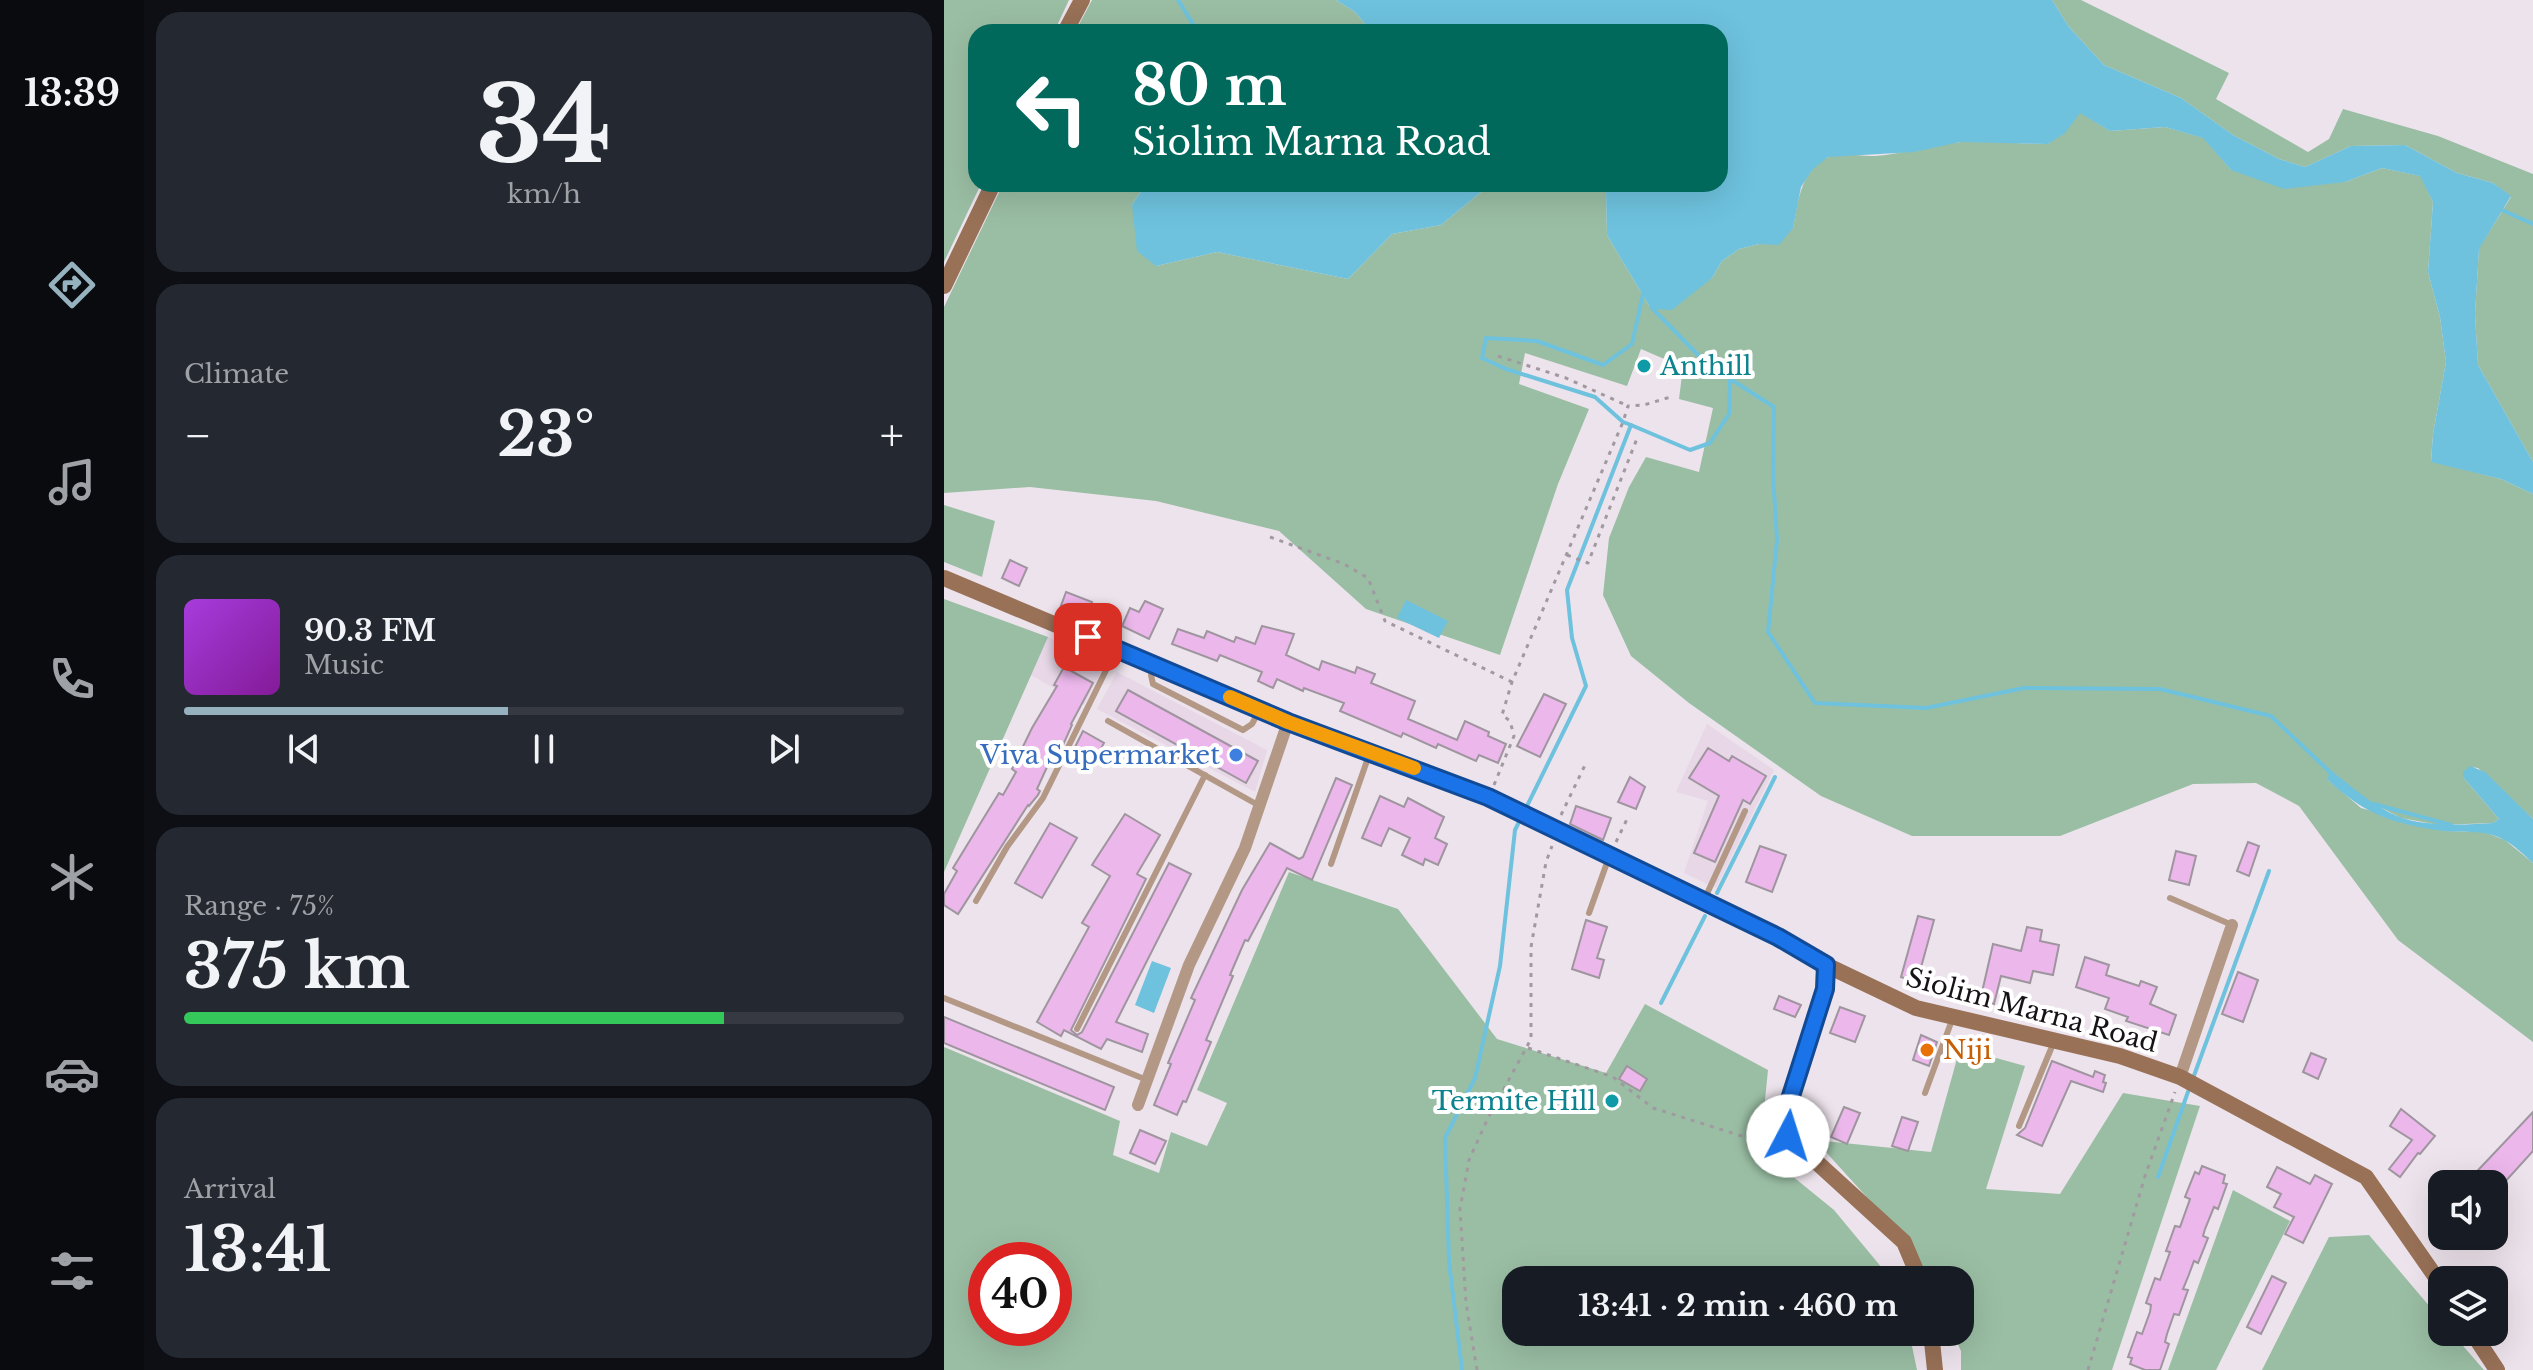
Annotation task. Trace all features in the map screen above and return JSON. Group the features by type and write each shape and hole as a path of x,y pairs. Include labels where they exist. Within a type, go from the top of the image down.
{"main road":[{"path":"1069,24 1082,0"},
{"path":"944,286 989,192"},
{"name":"Siolim Marna Road","path":"944,578 1288,722 1488,797 1778,937 1826,965 1916,1008 2120,1056 2180,1077 2366,1177 2428,1266"},
{"path":"1826,965 1825,989 1783,1121 1788,1136 1904,1242 1914,1266"},
{"path":"1932,1346 1935,1370"},
{"path":"2481,1346 2497,1370"}],"street":[{"path":"1138,1105 1189,965 1245,848 1288,722"},
{"path":"2180,1077 2232,925"}],"lane":[{"path":"976,901 1007,847 1043,798 1117,649"},
{"path":"1155,665 1151,675 1153,684 1243,730 1252,724 1260,710"},
{"path":"1108,721 1258,805"},
{"path":"1331,864 1370,752"},
{"path":"1077,1029 1205,775"},
{"path":"1703,901 1745,811"},
{"path":"1589,913 1609,856"},
{"path":"2170,898 2232,925"},
{"path":"944,998 1147,1080"},
{"path":"1925,1093 1953,1017"},
{"path":"2019,1126 2054,1040"}],"path":[{"path":"1498,356 1566,378 1628,406 1644,405 1674,396"},
{"path":"1488,797 1514,736 1510,721 1502,715 1512,682 1628,406"},
{"path":"1567,555 1588,563 1638,436"},
{"path":"1270,537 1344,564 1368,578 1385,621 1512,682"},
{"path":"1477,1370 1466,1303 1460,1209 1469,1160 1531,1039 1532,936 1548,853 1586,763"},
{"path":"1609,856 1629,815"},
{"path":"1528,1048 1613,1077 1653,1108 1767,1144 1788,1136"},
{"path":"2088,1370 2145,1176 2180,1077"}],"shaded area":[{"path":"1048,637 1104,665 1084,705 1031,675"},
{"path":"1117,672 1267,750 1255,792 1097,709"},
{"path":"1707,724 1774,770 1716,888 1684,873 1708,801 1676,792"}],"green space":[{"path":"944,0 1069,0 1058,24 968,24 968,192 977,192 944,262"},
{"path":"1092,0 1336,0 1355,12 1365,24 1079,24"},
{"path":"2052,0 2081,0 2229,73 2216,99 2308,152 2329,139 2343,109 2438,136 2533,174 2533,462 2478,365 2475,314 2479,248 2511,197 2493,183 2457,173 2405,145 2351,146 2305,167 2279,159 2233,135 2181,98 2104,65 2069,27"},
{"path":"2080,112 2110,131 2165,127 2204,138 2231,170 2345,182 2382,168 2421,176 2433,202 2428,272 2440,317 2446,362 2431,461 2501,479 2533,494 2533,819 2478,768 2470,767 2463,777 2499,819 2493,823 2439,825 2401,818 2328,780 2361,808 2444,831 2484,832 2505,840 2533,863 2533,1042 2398,940 2299,806 2256,783 2193,784 2060,836 1912,836 1821,796 1689,703 1631,656 1603,595 1609,538 1629,487 1646,457 1699,472 1713,408 1679,399 1683,367 1641,349 1627,386 1525,353 1519,384 1589,409 1558,484 1500,655 1366,609 1279,531 1156,501 1030,487 944,493 944,307 999,192 1141,192 1132,205 1156,266 1217,252 1348,279 1392,234 1441,225 1481,192 1606,192 1607,235 1651,309 1712,278 1722,261 1739,249 1759,244 1793,228 1805,180 1826,158 1886,155 1961,142 2048,144"},
{"path":"944,505 995,521 982,577 944,562"},
{"path":"944,599 1048,637 944,872"},
{"path":"1289,872 1398,909 1497,1039 1606,1073 1645,1004 1768,1070 1760,1150 1834,1210 1880,1266 1502,1266 1502,1346 1912,1346 1917,1370 944,1370 944,1047 1120,1121 1113,1155 1159,1173 1171,1132 1207,1146 1227,1103 1197,1090"},
{"path":"1960,1048 2025,1066 1986,1189 2060,1194 2123,1093 2200,1106 2112,1370 1961,1370 1959,1346 1974,1346 1974,1266 1921,1266 1912,1247 1815,1140 1931,1152"},
{"path":"2233,1190 2290,1221 2216,1370 2168,1370"},
{"path":"2369,1235 2428,1305 2428,1346 2463,1346 2484,1370 2262,1370 2329,1237"}],"water":[{"path":"1336,0 2052,0 2069,27 2104,65 2181,98 2233,135 2279,159 2305,167 2351,146 2405,145 2457,173 2493,183 2511,196 2479,249 2475,314 2478,365 2533,462 2533,494 2501,479 2431,462 2446,362 2440,317 2428,272 2433,202 2420,176 2382,168 2345,182 2284,189 2231,170 2203,138 2165,127 2110,131 2080,113 2065,133 2048,144 1960,142 1914,152 1828,157 1812,170 1801,187 1793,228 1779,245 1759,244 1739,249 1722,261 1712,278 1672,310 1651,309 1607,235 1606,192 1728,192 1728,24 1365,24 1355,12"},
{"path":"1141,192 1481,192 1441,225 1392,234 1348,279 1217,252 1156,266 1137,251 1132,205"},
{"path":"1406,600 1448,621 1439,638 1397,618"},
{"path":"2470,766 2485,772 2533,819 2533,863 2508,842 2490,834 2444,831 2381,816 2355,802 2328,780 2329,769 2379,807 2407,820 2444,824 2493,823 2499,819 2463,777 2463,772"},
{"path":"1152,961 1171,968 1154,1013 1135,1005"}],"building":[{"path":"1010,560 1027,568 1019,586 1002,578"},
{"path":"1066,592 1092,602 1083,624 1058,614"},
{"path":"1145,601 1163,609 1149,639 1122,626 1130,608 1139,612"},
{"path":"1262,626 1294,634 1286,655 1319,670 1322,661 1355,673 1357,667 1375,674 1371,683 1415,701 1408,719 1457,740 1465,721 1489,732 1488,736 1506,744 1498,763 1479,755 1476,761 1403,733 1401,737 1340,711 1344,703 1304,688 1303,691 1277,679 1273,688 1258,681 1262,672 1220,655 1217,661 1172,644 1178,629 1204,638 1207,631 1234,642 1236,637 1255,644"},
{"path":"1064,667 1093,683 1063,745 1060,743 1047,767 1037,789 1040,791 1038,795 1028,805 958,914 944,905 944,894 957,871 953,868 999,793 1003,795 1016,772 1012,769"},
{"path":"1128,690 1258,761 1246,783 1116,711"},
{"path":"1544,694 1566,704 1540,757 1517,746"},
{"path":"1083,731 1104,743 1094,762 1073,751"},
{"path":"1708,748 1729,761 1732,756 1766,776 1750,804 1743,800 1715,862 1694,853 1719,796 1689,778"},
{"path":"1630,777 1645,787 1636,809 1618,802"},
{"path":"1336,778 1352,785 1312,880 1287,868 1248,941 1245,940 1206,1040 1211,1042 1186,1102 1183,1101 1177,1115 1154,1105 1195,1000 1191,998 1242,890 1270,843 1299,859 1303,857"},
{"path":"1380,796 1404,807 1408,798 1444,817 1435,838 1447,844 1438,865 1425,859 1423,865 1402,855 1410,838 1389,828 1381,846 1362,838"},
{"path":"1576,806 1611,818 1603,840 1570,824"},
{"path":"1125,814 1160,835 1137,874 1146,879 1071,1030 1077,1035 1082,1032 1169,863 1191,874 1116,1022 1148,1034 1142,1052 1107,1039 1101,1049 1064,1030 1061,1036 1037,1022 1089,927 1082,923 1110,876 1092,865"},
{"path":"1050,823 1077,838 1042,898 1015,883"},
{"path":"2248,842 2259,846 2249,876 2237,871"},
{"path":"1760,846 1786,855 1772,892 1746,882"},
{"path":"2176,851 2196,856 2189,885 2169,880"},
{"path":"1918,916 1934,920 1917,982 1901,977"},
{"path":"1586,920 1607,927 1597,958 1604,960 1599,978 1572,969"},
{"path":"2027,927 2042,930 2040,941 2059,945 2053,975 2033,971 2030,983 2001,976 1994,1004 1980,1001 1993,944 2021,951"},
{"path":"2085,957 2109,965 2106,975 2139,986 2141,981 2157,987 2150,1004 2176,1015 2169,1035 2126,1021 2128,1017 2105,1009 2109,998 2076,987"},
{"path":"2238,972 2258,980 2243,1022 2222,1014"},
{"path":"1779,996 1801,1005 1795,1017 1774,1009"},
{"path":"1840,1007 1865,1016 1855,1042 1830,1033"},
{"path":"944,1017 1114,1087 1105,1110 944,1043"},
{"path":"1921,1035 1937,1042 1929,1066 1913,1060"},
{"path":"2311,1053 2326,1059 2318,1079 2303,1072"},
{"path":"2052,1061 2093,1077 2095,1071 2105,1075 2103,1082 2106,1083 2103,1092 2071,1081 2042,1146 2017,1135 2025,1128"},
{"path":"1627,1066 1647,1079 1640,1091 1619,1079"},
{"path":"1844,1107 1860,1113 1847,1144 1831,1137"},
{"path":"2401,1109 2435,1136 2400,1177 2389,1169 2412,1140 2390,1126"},
{"path":"2533,1112 2533,1151 2508,1179 2508,1170 2478,1170"},
{"path":"1902,1117 1918,1122 1908,1151 1892,1146"},
{"path":"1140,1130 1166,1141 1155,1164 1130,1153"},
{"path":"2202,1166 2225,1175 2223,1183 2227,1184 2218,1209 2214,1207 2205,1229 2203,1236 2208,1238 2198,1263 2194,1261 2183,1289 2188,1290 2179,1315 2174,1314 2167,1334 2165,1342 2169,1344 2160,1370 2145,1370 2130,1364 2132,1358 2128,1357 2137,1332 2142,1334 2151,1305 2146,1303 2155,1278 2160,1280 2175,1226 2180,1227 2190,1199 2185,1197 2195,1172 2199,1174"},
{"path":"2277,1167 2310,1184 2315,1175 2332,1184 2303,1243 2285,1234 2294,1217 2274,1207 2281,1194 2267,1187"},
{"path":"2272,1276 2286,1283 2261,1334 2247,1327"}],"waterway":[{"path":"1178,0 1193,24"},
{"path":"2502,210 2533,224"},
{"path":"1525,810 1586,686 1572,638 1567,590 1631,425 1623,422 1595,397 1506,369 1482,358 1486,338 1537,341 1603,365 1632,344 1643,294"},
{"path":"1651,307 1707,364 1774,407 1773,475 1777,540 1768,632 1815,703 1926,708 2024,688 2160,689 2271,716 2332,774"},
{"path":"1631,425 1690,450 1710,443 1729,414 1730,379"},
{"path":"1717,893 1775,777"},
{"path":"2374,804 2451,825"},
{"path":"1462,1370 1449,1262 1445,1138 1475,1078 1500,966 1515,830 1521,818"},
{"path":"2192,1081 2269,871"},
{"path":"1661,1003 1705,916"},
{"path":"2158,1177 2189,1089"}],"slow traffic":[{"path":"1230,697 1288,722 1414,768"}],"place":[{"name":"Anthill","path":"1644,366"},
{"name":"Viva Supermarket","path":"1236,755"},
{"name":"Niji","path":"1927,1050"},
{"name":"Termite Hill","path":"1612,1101"}],"route":[{"path":"1088,637 1288,722 1488,797 1778,937 1826,965 1825,989 1783,1121 1788,1136"}]}
